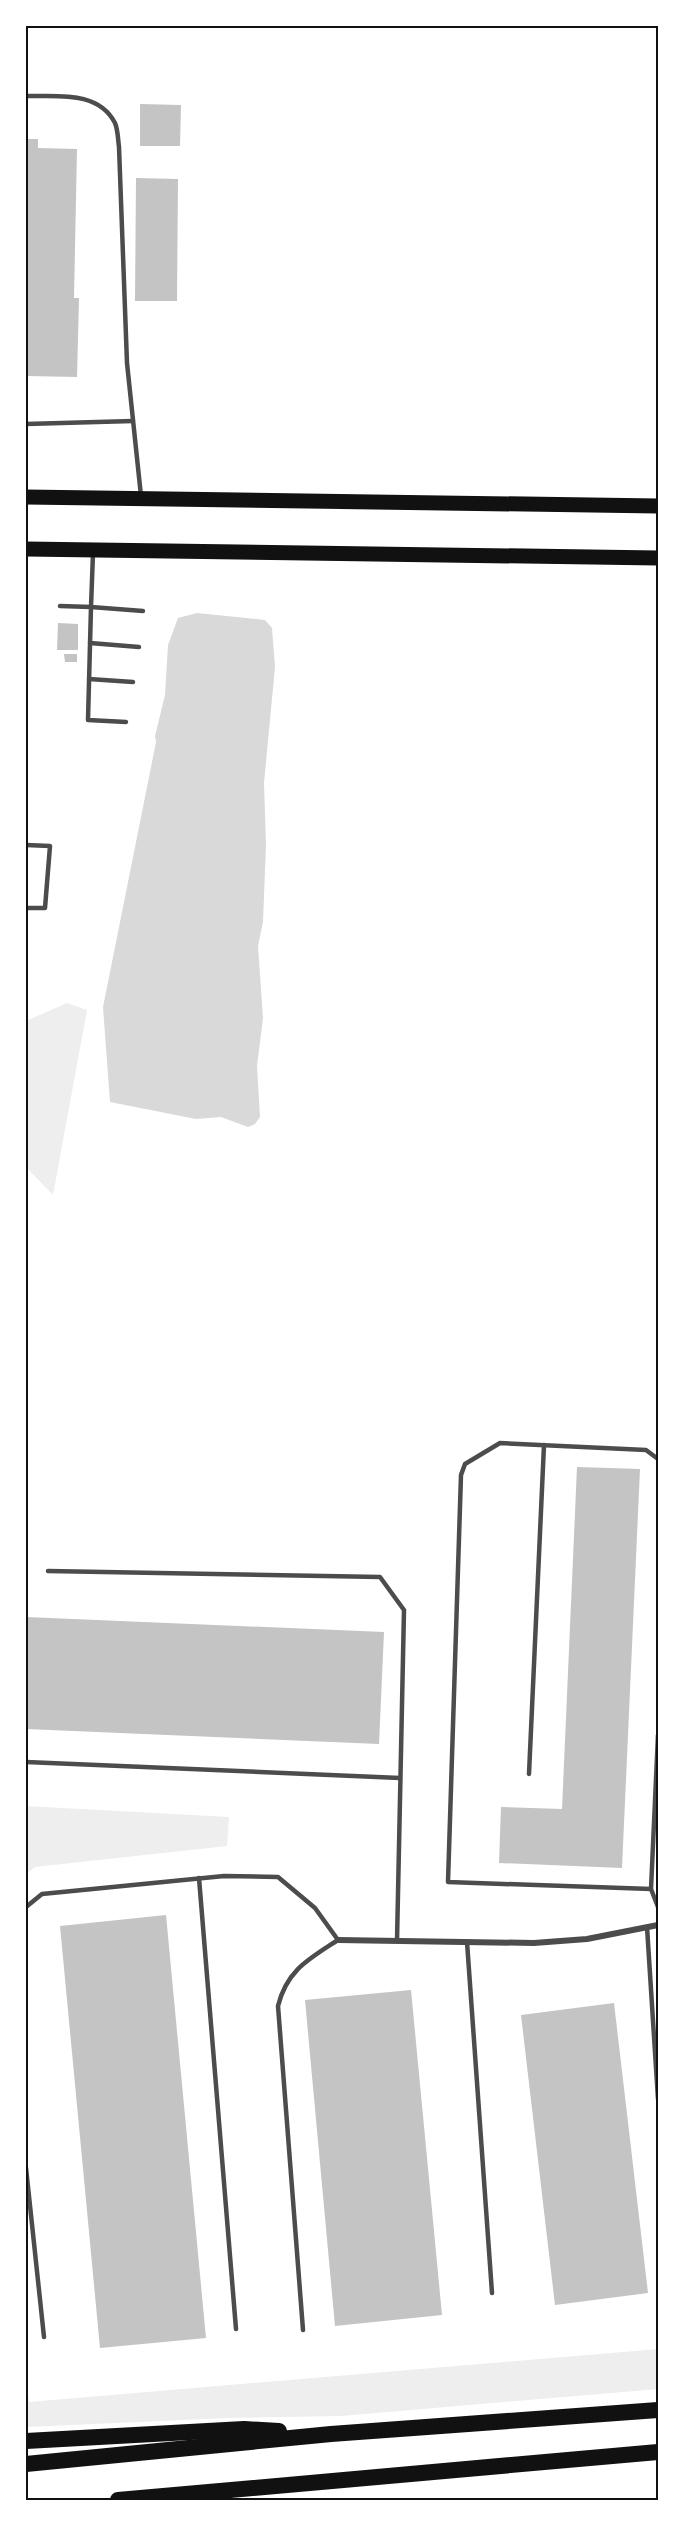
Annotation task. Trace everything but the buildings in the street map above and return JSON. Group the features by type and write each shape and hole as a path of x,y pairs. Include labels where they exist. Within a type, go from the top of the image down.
{"highway":[{"path":"26,2464 331,2434 658,2410"},
{"path":"26,2440 244,2429 331,2434"},
{"path":"118,2500 658,2452"}],"main road":[{"path":"26,497 658,506"},
{"path":"26,549 658,558"}],"street":[{"path":"338,1940 534,1943 566,1941 658,1925"}],"lane":[{"path":"26,96 84,98 103,107 116,125 119,147 127,363 142,499"},
{"path":"26,424 133,421"},
{"path":"94,550 88,720 126,723"},
{"path":"60,606 143,611"},
{"path":"90,643 139,647"},
{"path":"89,679 133,682"},
{"path":"26,845 50,846 45,908 26,908"},
{"path":"651,1889 448,1882 461,1475 465,1464 500,1443 646,1450 658,1459"},
{"path":"529,1774 544,1445"},
{"path":"48,1571 380,1577 404,1610 397,1941"},
{"path":"658,1735 651,1889 658,1907"},
{"path":"26,1762 400,1778"},
{"path":"26,1907 42,1893 224,1876 278,1877 315,1908 338,1940 298,1966 282,1989 278,2006 303,2330"},
{"path":"199,1878 236,2329"},
{"path":"647,1928 658,2099"},
{"path":"467,1942 492,2293"},
{"path":"26,2168 44,2337"}],"shaded area":[{"path":"197,613 265,620 272,628 275,667 264,783 266,844 263,922 258,946 263,1018 257,1066 260,1117 255,1124 248,1127 221,1117 196,1119 110,1102 103,1007 156,742 155,736 165,695 168,645 178,618"},
{"path":"67,1003 87,1010 53,1195 26,1167 26,1021"},
{"path":"26,1806 229,1817 227,1846 35,1867 26,1874"},
{"path":"658,2349 658,2389 341,2416 228,2418 26,2427 26,2380 29,2402"}]}
